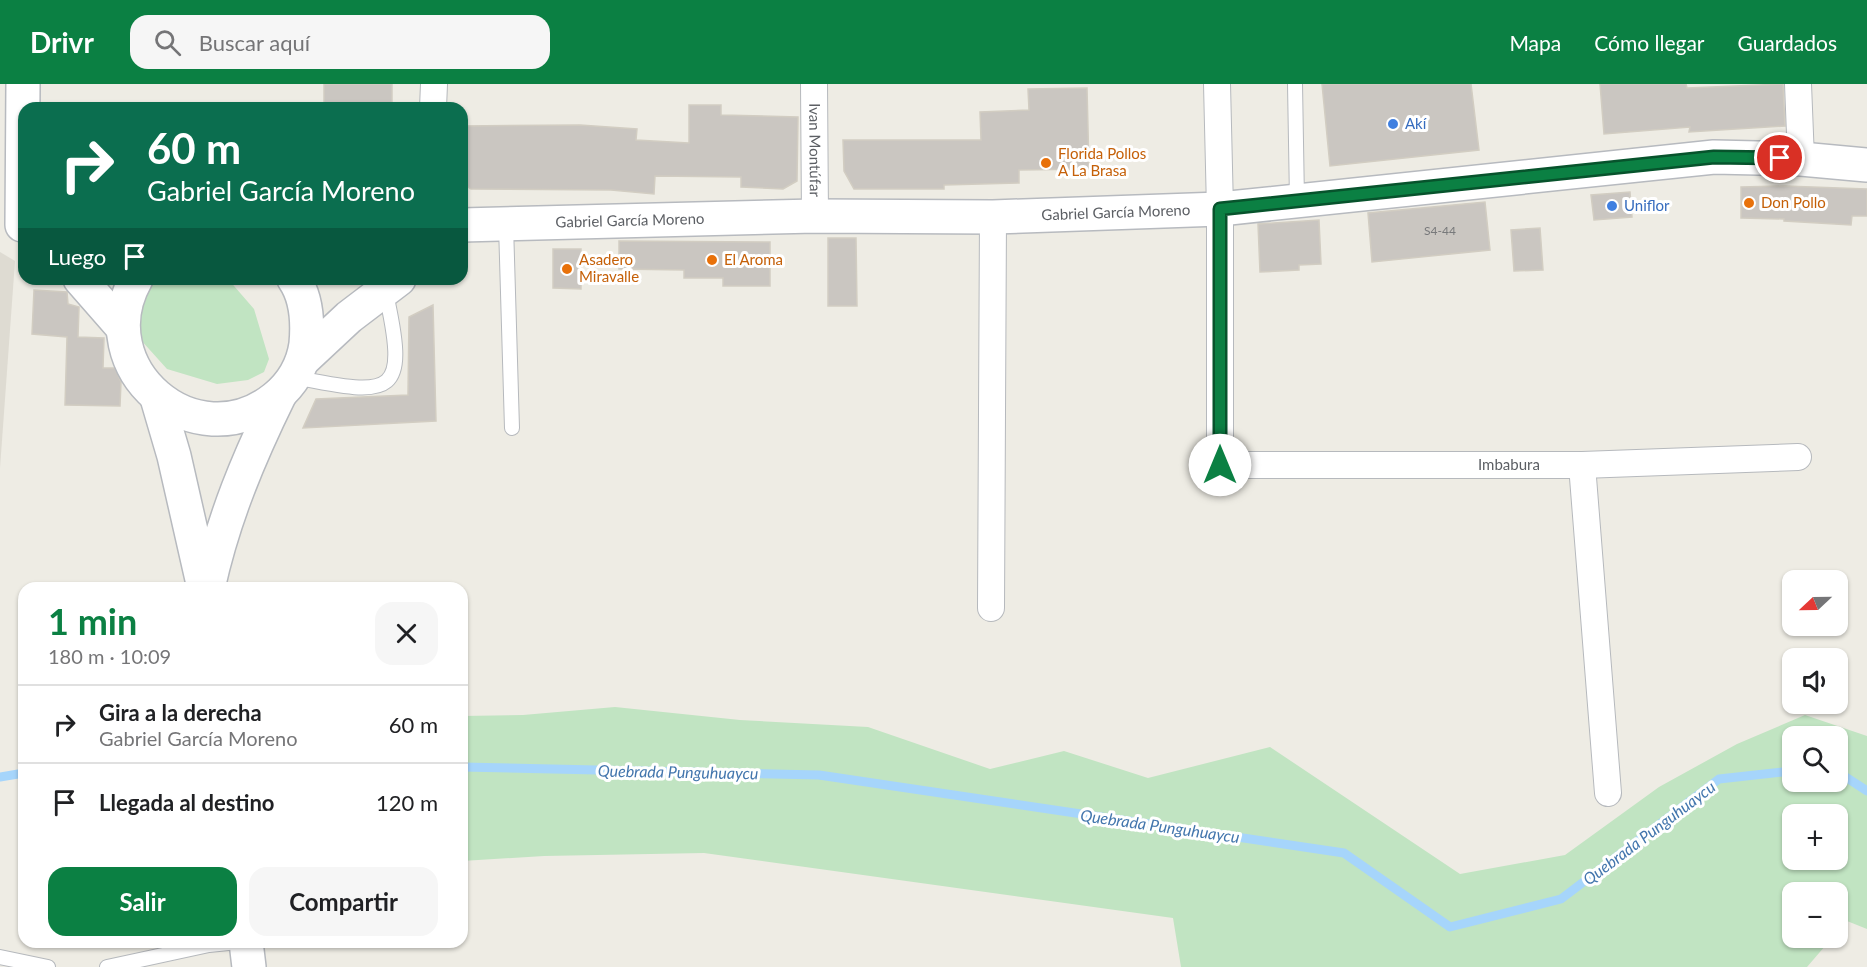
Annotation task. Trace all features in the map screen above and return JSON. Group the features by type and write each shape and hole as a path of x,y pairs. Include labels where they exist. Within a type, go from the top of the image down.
{"main road":[{"path":"22,102 23,84"},
{"name":"Gabriel García Moreno","path":"468,225 816,216 993,217 1220,209 1714,157 1802,159 1867,165"},
{"name":"Gabriel García Moreno","path":"468,241 506,225"},
{"path":"85,285 122,327"},
{"path":"133,285 122,327 127,353 139,378 157,398 188,414 221,419 243,416 264,406 349,316 391,285"},
{"path":"208,582 218,541 236,490 293,376 308,322 298,285"},
{"path":"157,398 174,456 205,582"},
{"path":"247,948 249,967"}],"street":[{"path":"433,102 434,84"},
{"name":"Ivan Montúfar","path":"814,84 816,216"},
{"path":"1217,84 1220,209"},
{"path":"1798,84 1802,159"},
{"name":"Imbabura","path":"1220,209 1220,465 1582,465 1798,458"},
{"path":"991,608 993,217"},
{"path":"1582,465 1608,793"}],"lane":[{"path":"1295,84 1298,200"},
{"path":"506,225 512,428"},
{"path":"293,376 349,388 377,387 388,383 395,369 397,346 392,285"},
{"path":"107,967 195,948"},
{"path":"0,957 48,967"}],"shaded area":[{"path":"0,252 15,261 0,468"}],"green space":[{"path":"135,285 233,285 254,309 269,359 264,372 248,380 217,384 167,369 131,329"},
{"path":"615,707 740,720 868,727 990,769 1064,751 1148,778 1270,747 1460,874 1565,855 1659,787 1737,744 1805,715 1837,726 1782,726 1782,792 1848,792 1848,730 1867,736 1867,929 1848,921 1848,882 1782,882 1782,948 1823,948 1807,967 1181,967 1173,918 704,853 544,856 468,861 468,716 523,715"}],"building":[{"path":"324,84 392,84 392,102 324,102"},
{"name":"Akí","path":"1322,84 1471,84 1479,150 1330,166"},
{"path":"1600,84 1686,84 1687,88 1783,84 1785,126 1689,132 1690,127 1604,134"},
{"path":"1087,88 1089,169 1019,170 1019,183 944,185 944,189 854,189 844,171 843,140 981,140 980,112 1029,110 1028,89"},
{"path":"689,105 721,105 721,115 798,117 797,181 783,189 741,187 741,177 655,176 654,194 611,190 471,189 468,187 468,126 580,125 637,129 636,140 689,143"},
{"path":"1741,187 1867,189 1867,216 1852,216 1851,225 1741,218"},
{"name":"Uniflor","path":"1630,192 1632,217 1594,220 1591,195"},
{"path":"1485,202 1490,250 1372,262 1368,213"},
{"path":"1319,220 1321,264 1299,265 1299,270 1260,272 1258,224"},
{"path":"1540,228 1543,270 1514,271 1511,230"},
{"path":"828,238 856,238 857,306 828,306"},
{"path":"619,241 770,242 770,286 723,286 723,278 684,278 684,270 619,269"},
{"name":"Asadero Miravalle","path":"553,249 581,249 581,289 553,288"},
{"path":"34,290 67,292 68,304 79,307 78,337 104,338 103,368 115,368 121,382 120,406 65,405 67,337 32,334"},
{"path":"433,305 436,421 303,428 316,399 408,395 409,317"}],"waterway":[{"name":"Quebrada Punguhuaycu","path":"468,767 819,775 1344,853 1450,927 1561,899 1719,779 1782,772"},
{"name":"Quebrada Punguhuaycu","path":"0,777 18,774"},
{"name":"Quebrada Punguhuaycu","path":"1848,779 1867,791"}],"place":[{"name":"Akí","path":"1393,124"},
{"name":"Florida Pollos A La Brasa","path":"1046,163"},
{"name":"Don Pollo","path":"1749,203"},
{"name":"Uniflor","path":"1612,206"},
{"name":"El Aroma","path":"712,260"},
{"name":"Asadero Miravalle","path":"567,269"}],"route":[{"path":"1220,465 1220,209 1714,157 1780,158"}]}
